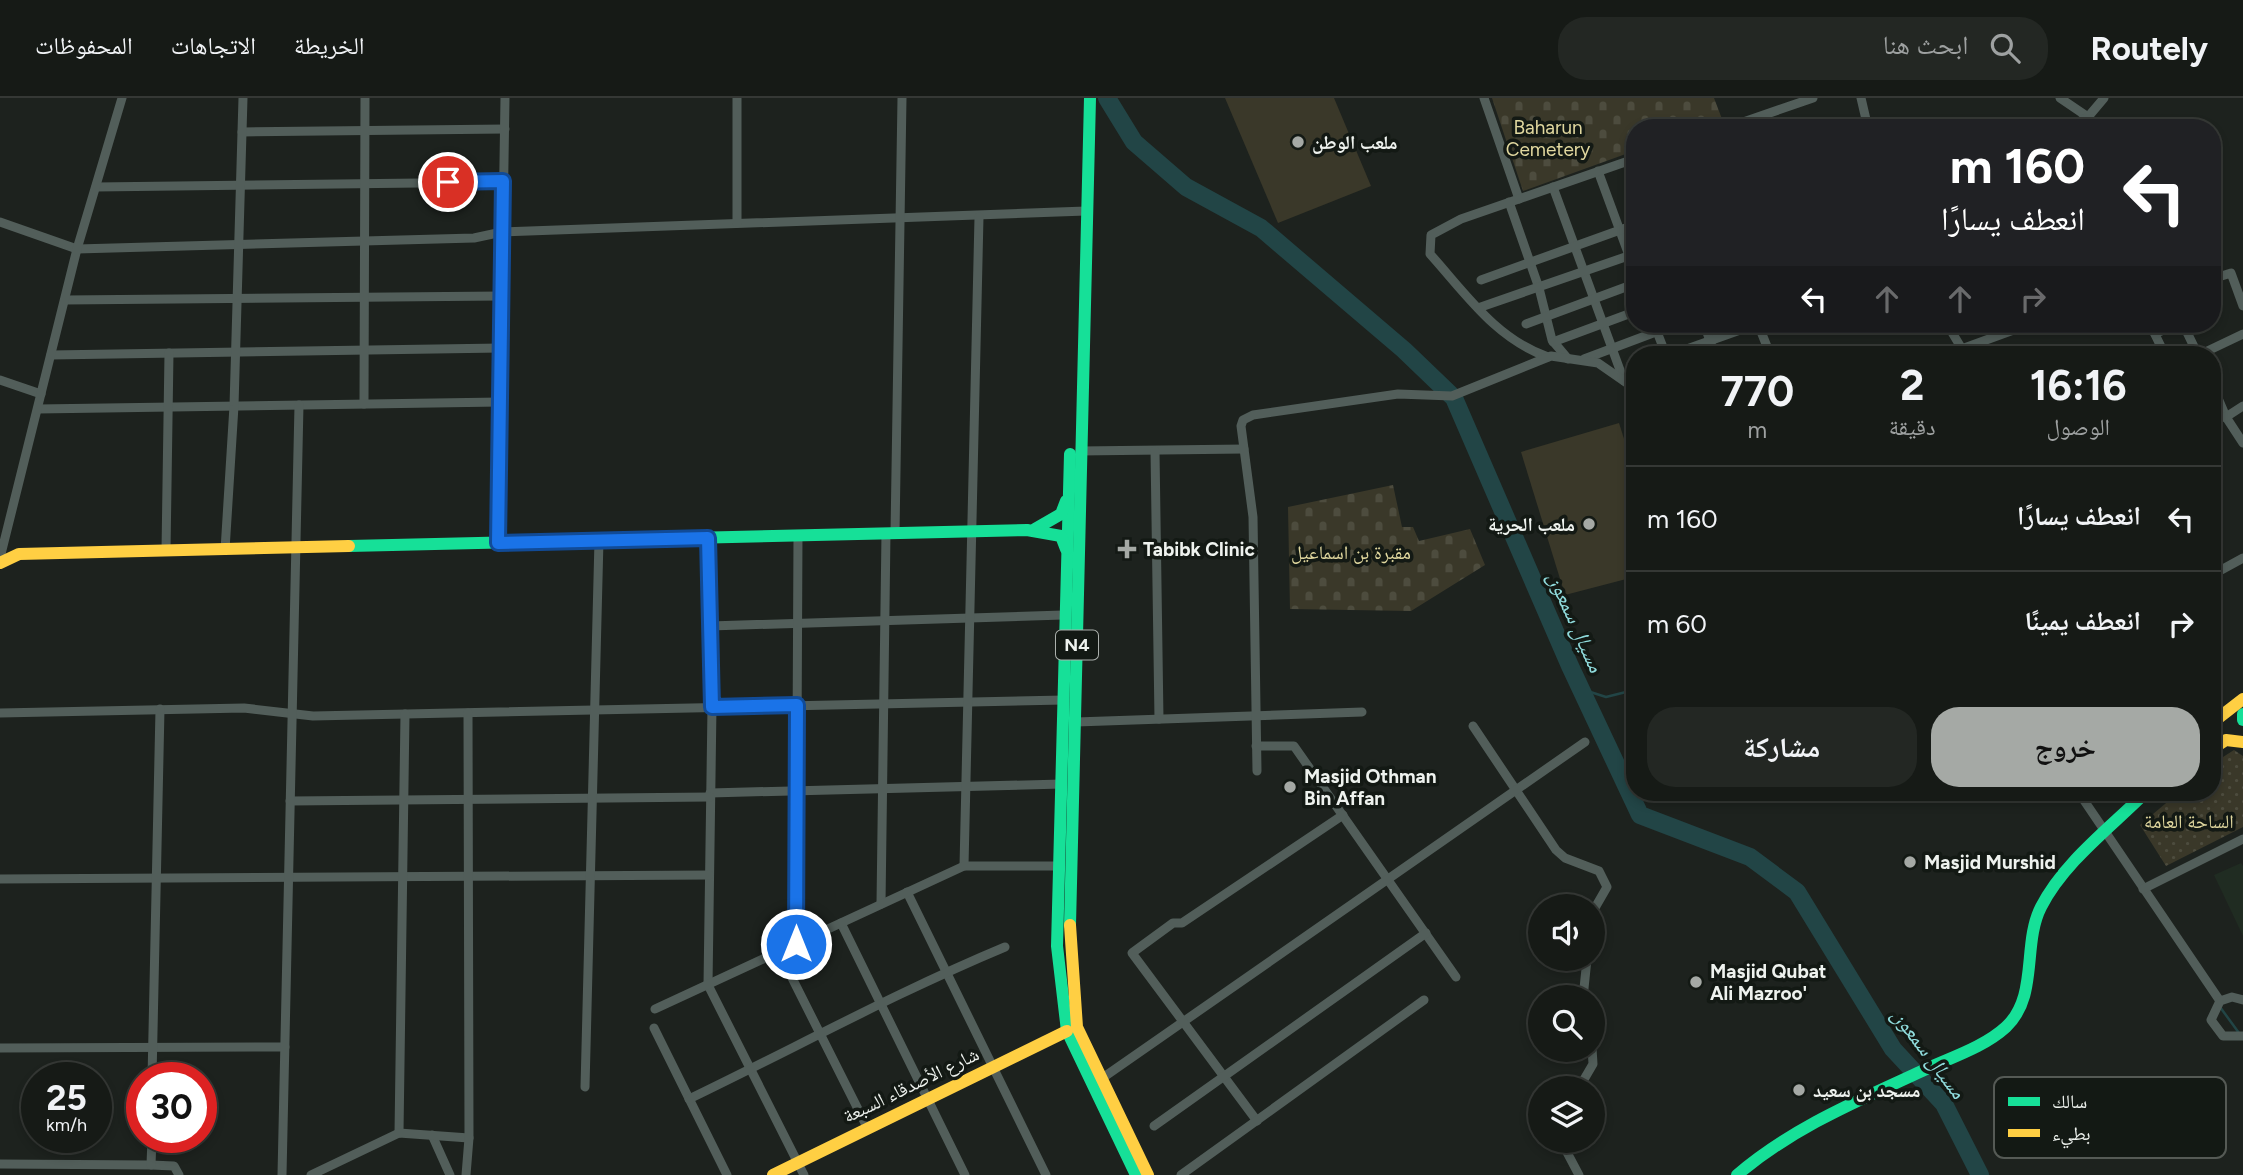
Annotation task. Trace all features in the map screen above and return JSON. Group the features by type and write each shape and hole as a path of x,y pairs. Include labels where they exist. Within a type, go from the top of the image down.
{"main road":[{"name":"N4","path":"1089,99 1063,615 1069,950 1077,1027 1148,1175"},
{"name":"N4","path":"1082,211 1076,722 1059,866 1057,946 1067,1031 1136,1175"},
{"path":"0,563 19,554 1027,530 1040,528 1061,514 1068,494"},
{"path":"1027,530 1061,536 1066,550"},
{"path":"2221,716 2243,699"},
{"path":"2243,714 2243,720"},
{"path":"2221,743 2226,740 2243,742"},
{"path":"1737,1175 1790,1133 1979,1044 2009,1025 2019,1010 2035,922 2045,898 2137,801"},
{"path":"2127,812 2142,801"},
{"name":"شارع الأصدقاء السبعة","path":"773,1175 867,1127 927,1102 991,1066 1067,1031"}],"street":[{"path":"0,558 77,249 122,98"},
{"path":"225,550 234,406 243,98"},
{"path":"364,404 365,98"},
{"path":"498,543 505,98"},
{"path":"737,98 737,223"},
{"path":"881,904 885,621 890,533 902,98"},
{"path":"1484,98 1519,199"},
{"path":"1754,119 1813,98"},
{"path":"1861,98 1866,119"},
{"path":"2060,98 2088,117"},
{"path":"2084,119 2104,98"},
{"path":"242,132 505,129"},
{"path":"1626,162 1443,226 1431,235 1430,254 1507,337 1527,350 1548,357 1598,363 1626,383"},
{"path":"1598,171 1626,242"},
{"path":"96,187 503,181"},
{"path":"1553,187 1623,381"},
{"path":"1509,202 1539,288 1553,342 1569,359"},
{"path":"0,222 77,249 238,242 474,238 502,232 899,220 1082,211"},
{"path":"964,866 979,216"},
{"path":"1481,280 1626,228"},
{"path":"1478,308 1626,257"},
{"path":"2221,276 2231,273 2243,306"},
{"path":"1526,324 1626,287"},
{"path":"65,300 501,296"},
{"path":"1553,342 1626,315"},
{"path":"1581,360 1646,333"},
{"path":"1707,333 1712,346"},
{"path":"1695,346 1732,333"},
{"path":"1970,346 2006,333"},
{"path":"2155,334 2161,346"},
{"path":"2217,346 2243,334"},
{"path":"51,355 500,348"},
{"path":"166,551 169,353"},
{"path":"1257,771 1253,517 1241,426 1250,415 1398,394 1452,396 1548,357"},
{"path":"0,380 41,394"},
{"path":"38,409 500,402"},
{"path":"282,1175 299,405"},
{"path":"2221,405 2243,443"},
{"path":"2221,417 2243,406"},
{"path":"1080,451 1244,449"},
{"path":"1155,451 1159,719"},
{"path":"796,944 798,536"},
{"path":"708,538 712,707 708,985 804,1175"},
{"path":"585,1087 599,540"},
{"path":"2221,570 2243,558"},
{"path":"710,626 970,620 1063,615"},
{"path":"0,713 244,708 313,716 1064,700"},
{"path":"153,1062 160,709"},
{"path":"1076,722 1362,712"},
{"path":"466,1175 469,1138 468,713"},
{"path":"399,1133 405,714"},
{"path":"1473,726 1556,850 1566,858 1599,871 1607,887 1603,894"},
{"path":"1101,1079 1585,742"},
{"path":"1256,746 1294,746 1456,977"},
{"path":"290,801 593,798 1068,783"},
{"path":"2084,801 2220,1001"},
{"path":"1257,1121 1132,953 1173,923 1182,923 1343,815"},
{"path":"2143,889 2243,839"},
{"path":"655,1009 964,866 1059,866"},
{"path":"0,879 709,875"},
{"path":"907,892 1046,1175"},
{"path":"841,923 965,1175"},
{"path":"1154,1126 1426,933"},
{"path":"689,1099 821,1035 879,1002 1005,947"},
{"path":"779,952 867,1127"},
{"path":"2220,1001 2242,999"},
{"path":"1181,1175 1424,1000"},
{"path":"2220,1001 2211,1020 2217,1032 2230,1038 2243,1036"},
{"path":"654,1028 727,1175"},
{"path":"0,1048 285,1047"},
{"path":"311,1175 399,1133 469,1138"},
{"path":"432,1135 450,1175"},
{"path":"151,1153 151,1165"},
{"path":"1567,1153 1579,1175"},
{"path":"0,1164 173,1166 179,1175"}],"shaded area":[{"path":"2241,863 2243,866 2243,936 2214,875"}],"green space":[{"name":"ملعب الوطن","path":"1225,98 1334,98 1371,186 1278,223"},
{"name":"Baharun Cemetery","path":"1492,98 1714,98 1722,119 1626,119 1626,154 1523,191"},
{"name":"ملعب الحرية","path":"1619,423 1626,445 1626,579 1565,595 1521,452"},
{"name":"مقبرة بن اسماعيل","path":"1393,485 1402,527 1413,527 1419,541 1470,529 1485,565 1411,611 1290,609 1288,507"},
{"name":"الساحة العامة","path":"2234,750 2243,756 2243,827 2166,866 2140,825 2168,801 2221,801 2221,758"}],"waterway":[{"name":"مسيال سمعون","path":"1107,98 1134,142 1186,187 1261,228 1404,350 1454,398 1570,666 1626,785"},
{"path":"1581,689 1606,697 1626,692"},
{"name":"مسيال سمعون","path":"1633,801 1640,815 1750,857 1797,892 1893,1049 1944,1104 1980,1175"},
{"path":"2220,1007 2239,1033"}],"traffic: fast":[{"path":"1070,925 1090,98"},
{"path":"1070,454 1057,946 1067,1031 1136,1175"},
{"path":"1035,529 1061,514 1066,501"},
{"path":"349,546 1027,530 1061,536 1066,549"},
{"path":"2243,714 2243,720"},
{"path":"1737,1175 1803,1129 1976,1047 2006,1027 2023,1000 2032,937 2041,907 2075,860 2136,801"}],"traffic: slow":[{"path":"0,563 19,554 349,546"},
{"path":"2221,716 2243,699"},
{"path":"2221,743 2226,740 2243,742"},
{"path":"1070,925 1077,1027 1148,1175"},
{"path":"773,1175 1067,1031"}],"place":[{"name":"ملعب الوطن","path":"1298,142"},
{"name":"ملعب الحرية","path":"1589,524"},
{"name":"Tabibk Clinic","path":"1127,549"},
{"name":"Masjid Othman Bin Affan","path":"1290,787"},
{"name":"Masjid Murshid","path":"1910,862"},
{"name":"Masjid Qubat Ali Mazroo'","path":"1696,982"},
{"name":"مسجد بن سعيد","path":"1799,1090"}],"route":[{"path":"448,182 503,181 498,543 708,538 712,707 797,705 796,944"}]}
